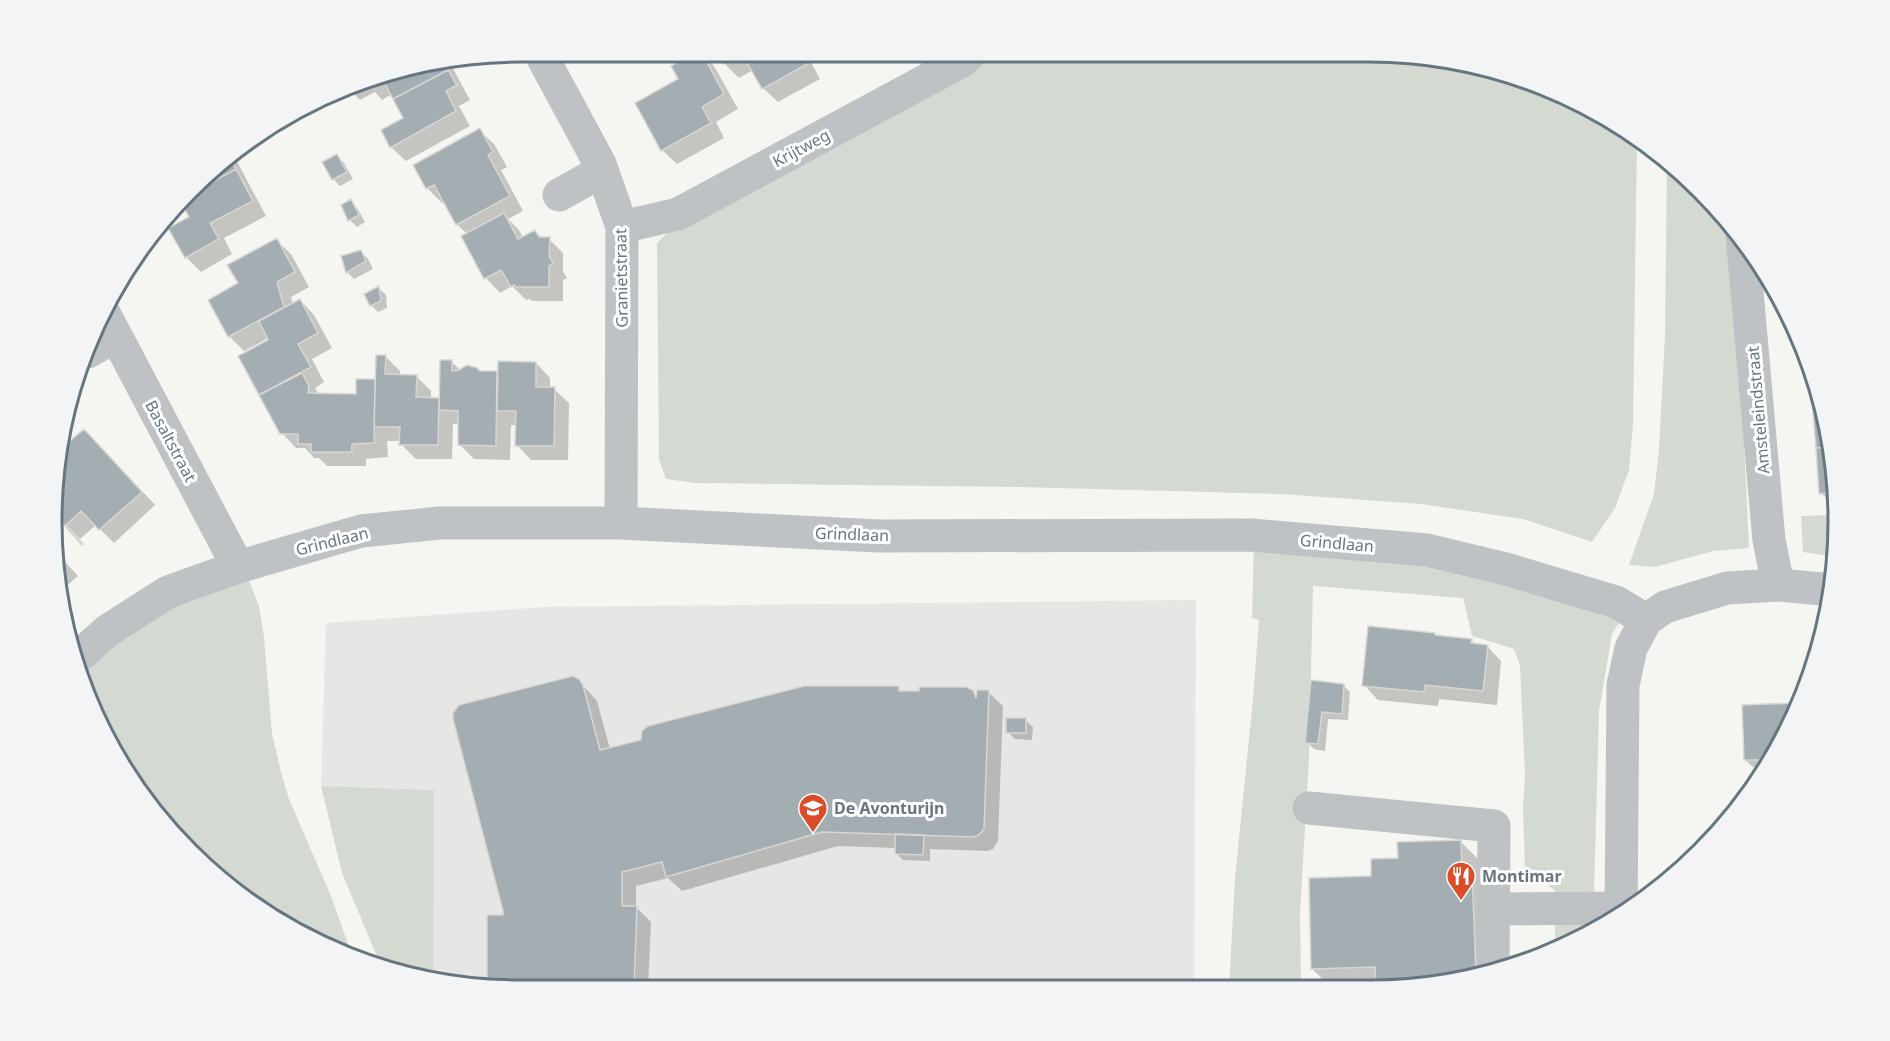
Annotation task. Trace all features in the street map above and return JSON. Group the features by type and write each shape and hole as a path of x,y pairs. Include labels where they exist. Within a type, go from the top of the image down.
{"street":[{"name":"Granietstraat","path":"546,62 602,171 622,227 621,524"},
{"name":"Krijtweg","path":"622,227 678,214 960,62"},
{"path":"559,195 602,171"},
{"name":"Amsteleindstraat","path":"1744,255 1769,540 1778,585"},
{"name":"Basaltstraat","path":"103,334 238,567"},
{"name":"Grindlaan","path":"82,654 107,631 168,592 238,567 361,531 440,524 621,524 878,536 1251,535 1427,550 1506,569 1616,602 1646,620"},
{"path":"1621,904 1623,685 1631,648 1646,620 1665,607 1726,588 1778,585 1823,589"},
{"path":"1309,808 1494,826 1493,962"},
{"path":"1494,909 1609,912"}],"shaded area":[{"path":"969,62 1400,62 1459,70 1488,77 1545,96 1573,109 1637,147 1633,424 1629,470 1615,508 1592,542 1523,519 1421,504 1281,494 1019,487 696,483 666,479 659,459 657,243 677,223"},
{"path":"1667,171 1726,232 1742,402 1749,548 1713,551 1655,567 1629,565 1654,494 1659,450 1665,335"},
{"path":"1828,515 1828,556 1803,552 1801,516"},
{"path":"1254,540 1440,561 1622,618 1612,634 1599,711 1593,921 1555,940 1555,890 1525,871 1523,808 1525,775 1520,665 1514,649 1472,636 1463,598 1313,586 1309,758 1300,913 1301,980 1229,980 1235,879 1259,620 1252,618"},
{"path":"245,571 259,606 264,637 272,734 282,776 289,799 331,896 349,946 291,918 241,885 196,845 156,800 139,776 109,724 83,658 108,635"},
{"name":"De Avonturijn","path":"1196,600 1194,980 520,980 461,976 428,970 434,790 321,786 326,623 545,607"},
{"path":"321,786 434,790 433,971 377,956 342,873"}],"building":[{"path":"678,62 707,62 724,94 702,107 711,123 661,151 635,103 678,79 671,66"},
{"path":"747,62 806,62 807,64 762,89"},
{"path":"446,67 448,70 393,99 384,82 431,70"},
{"path":"448,70 456,84 459,84 446,91 456,111 390,148 381,130 403,118 393,99"},
{"path":"480,128 493,152 488,155 510,196 456,225 434,185 426,189 413,165"},
{"path":"337,154 347,172 332,180 322,162"},
{"path":"233,163 236,169 209,183"},
{"path":"236,169 253,201 210,223 219,239 185,258 168,228 189,217 184,208 209,183"},
{"path":"351,199 359,215 348,221 341,205"},
{"path":"504,213 518,239 535,230 539,237 550,237 549,256 553,263 549,266 549,287 516,287 514,285 511,287 501,270 484,279 461,236"},
{"path":"277,238 295,272 277,282 284,307 228,337 208,300 238,283 227,265"},
{"path":"361,250 366,261 346,273 341,256"},
{"path":"379,286 381,301 370,306 364,294"},
{"path":"300,299 318,333 298,344 311,367 259,395 238,356 268,340 259,321"},
{"path":"376,355 386,355 385,374 417,375 416,397 439,398 438,445 399,445 400,427 374,427"},
{"path":"440,360 452,360 452,371 467,365 480,371 497,371 496,446 458,445 458,411 439,410"},
{"path":"498,361 536,362 536,387 555,387 554,446 515,446 516,411 497,411"},
{"path":"302,373 309,386 308,393 356,394 356,379 375,379 374,443 352,444 352,452 311,452 311,444 298,444 298,434 280,434 259,395"},
{"path":"1812,402 1820,431 1823,448 1816,448"},
{"path":"84,429 142,492 99,530 81,511 66,525 82,545 62,523 62,490 68,443"},
{"path":"1816,448 1823,448 1828,493 1819,494"},
{"path":"1368,626 1435,633 1435,635 1472,639 1471,643 1488,645 1483,691 1425,685 1424,692 1362,686"},
{"path":"573,676 583,685 600,750 641,740 642,731 648,726 804,686 899,686 899,691 919,691 919,687 966,687 973,690 976,698 977,690 989,690 984,829 979,835 973,837 822,832 666,877 662,862 622,872 622,906 637,906 634,980 487,979 487,915 503,915 503,911 453,719 453,713 459,705"},
{"path":"1311,680 1344,684 1342,714 1322,712 1318,744 1305,743"},
{"path":"1791,703 1761,760 1744,760 1742,705"},
{"path":"1006,718 1026,718 1026,733 1006,733"},
{"path":"895,834 924,835 923,855 895,854"},
{"path":"1461,840 1462,872 1472,871 1476,967 1429,976 1376,980 1375,967 1311,969 1309,878 1371,876 1371,859 1398,858 1397,842"},
{"path":"1498,956 1512,956 1498,961"}],"place":[{"name":"De Avonturijn","path":"813,834"},
{"name":"Montimar","path":"1461,902"}]}
